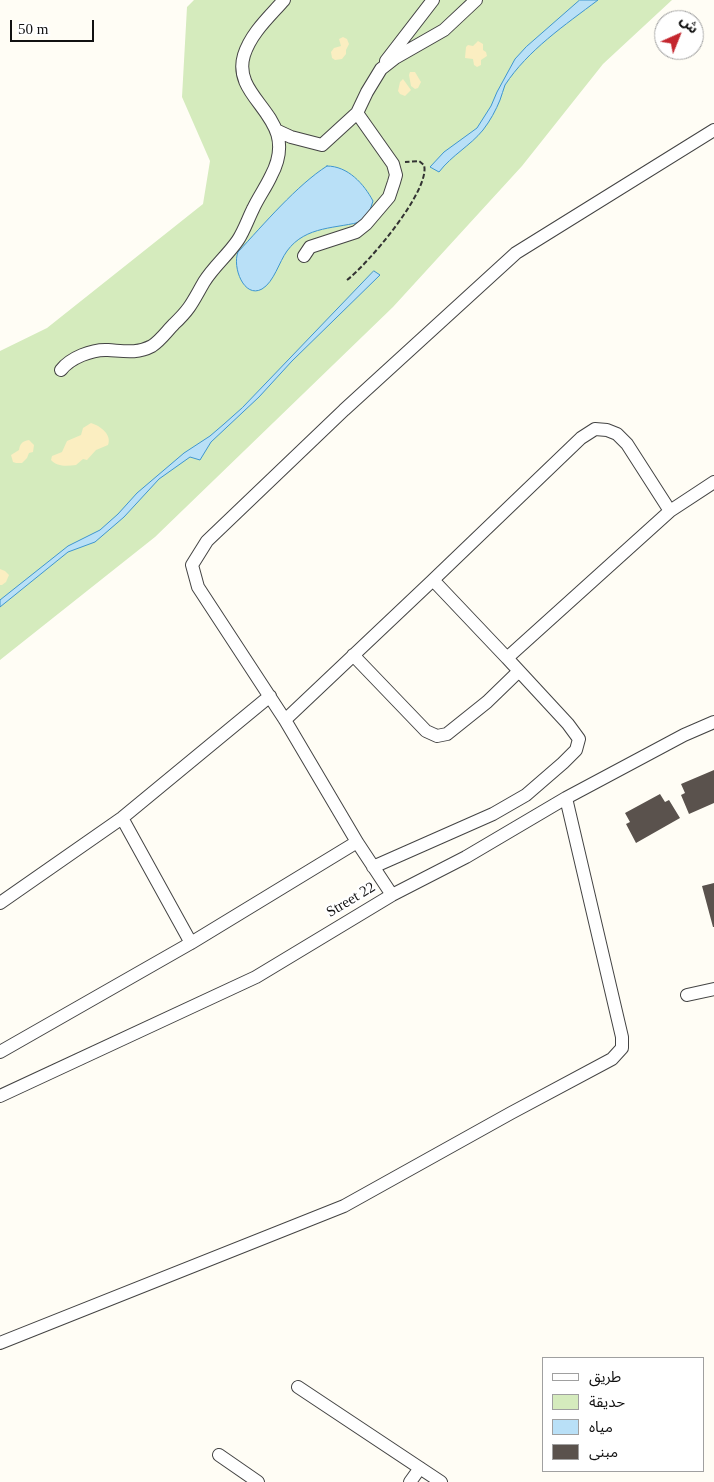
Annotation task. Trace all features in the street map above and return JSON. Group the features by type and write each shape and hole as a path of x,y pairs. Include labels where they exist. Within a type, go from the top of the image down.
{"street":[{"path":"60,370 73,359 93,352 108,350 135,352 152,346 181,319 212,270 238,239 274,172 280,140 278,131 246,84 243,57 255,33 284,0"},
{"path":"278,131 298,140 322,145 357,113 367,92 393,51 433,0"},
{"path":"381,69 395,58 444,30 476,0"},
{"path":"304,256 310,247 356,232 371,219 388,197 396,175 393,164 357,113"},
{"path":"392,895 357,842 270,696 198,587 192,565 207,541 344,410 516,253 714,130"},
{"path":"285,720 581,438 595,429 607,430 617,434 627,444 670,511"},
{"path":"507,658 670,511 714,482"},
{"path":"373,868 493,814 526,794 576,750 578,740 568,724 433,580"},
{"path":"353,655 426,731 437,736 447,734 487,702 519,671"},
{"path":"0,903 122,818 270,696"},
{"name":"Street 22","path":"0,1096 256,977 392,895 466,857 566,798 714,722"},
{"path":"0,1343 344,1206 612,1059 622,1048 622,1037 566,798"},
{"path":"122,818 191,943"},
{"path":"0,1052 191,943 357,842"},
{"path":"687,996 714,988"},
{"path":"298,1387 441,1482"},
{"path":"219,1455 258,1482"},
{"path":"410,1482 420,1468"}],"path":[{"path":"347,280 369,258 401,219 416,194 425,171 424,165 419,161 393,164"}],"green space":[{"path":"194,0 672,0 661,10 654,10 654,17 603,64 522,166 393,307 155,537 0,660 0,351 47,328 203,204 210,161 182,97 187,7"}],"sand":[{"path":"343,37 347,39 349,44 346,54 342,59 335,60 332,58 331,52 334,48 341,46 339,39"},
{"path":"478,41 483,44 483,50 487,56 481,60 481,65 477,67 474,65 473,59 465,58 466,47 468,45 473,46"},
{"path":"410,72 415,72 421,82 418,88 415,89 411,86"},
{"path":"403,79 411,90 405,96 398,91 400,82"},
{"path":"91,423 105,431 109,441 108,445 96,450 87,460 83,459 76,465 59,465 51,460 52,456 62,452 67,441 81,435 83,428"},
{"path":"29,440 34,445 33,452 29,453 22,463 13,462 11,455 19,450 23,442"},
{"path":"0,569 9,575 6,582 2,585 0,585"}],"water":[{"path":"580,0 598,0 536,49 514,72 505,85 495,112 478,136 439,172 430,167 444,152 477,128 491,106 515,59"},
{"path":"327,166 342,169 360,182 373,201 369,213 364,221 322,229 303,236 287,251 270,282 262,289 250,290 245,286 238,273 238,252 292,194"},
{"path":"374,271 380,275 292,361 259,397 211,442 200,460 190,457 159,479 124,517 95,542 68,552 0,607 0,600 68,546 100,530 137,493 184,453 210,436 242,408"}],"building":[{"path":"714,770 714,803 689,814 681,795 685,793 681,784"},
{"path":"660,794 665,802 669,800 680,818 636,843 626,824 630,822 625,813"},
{"path":"714,883 714,927 713,927 702,886"}]}
